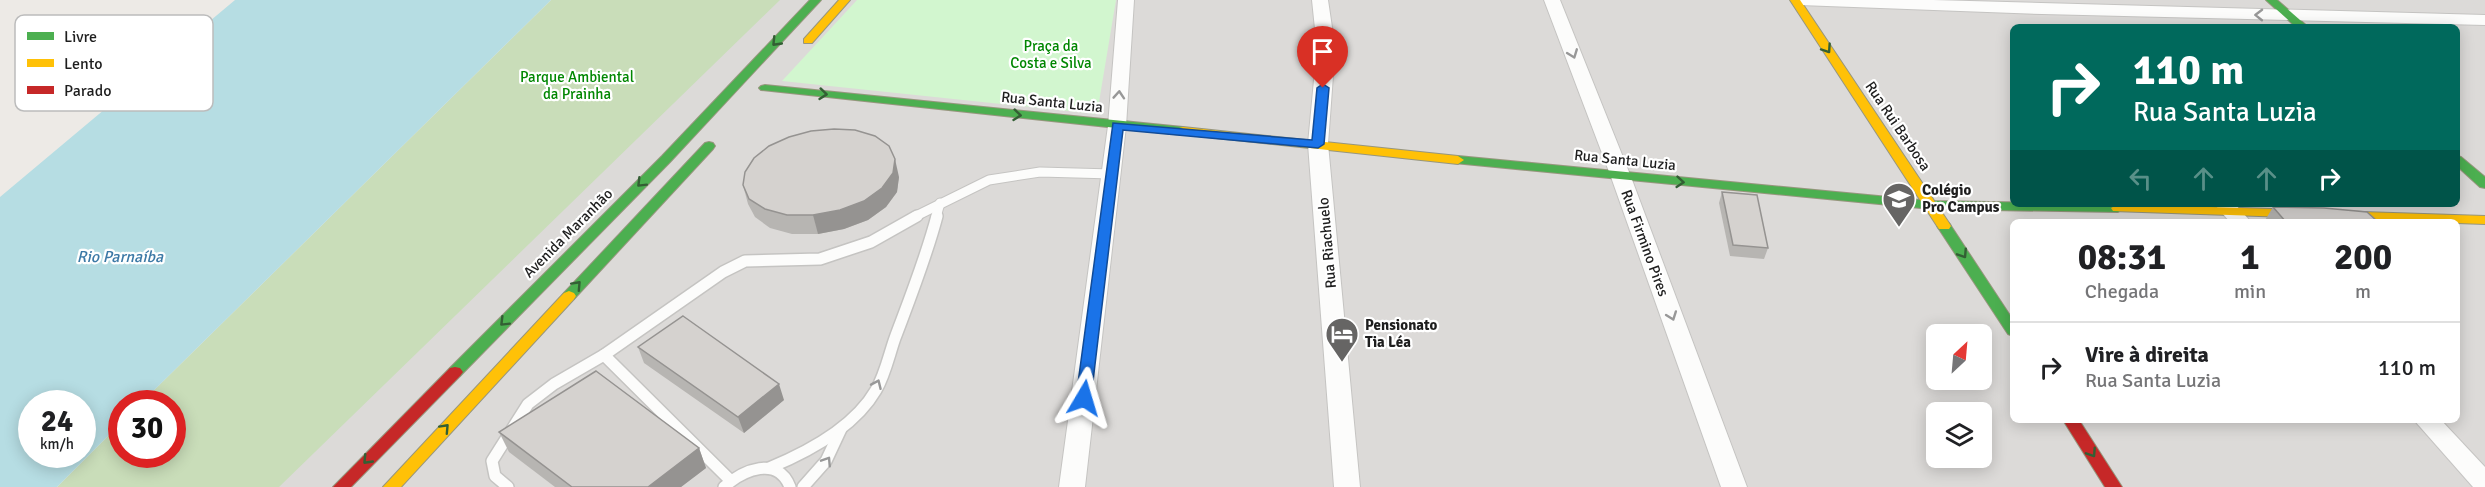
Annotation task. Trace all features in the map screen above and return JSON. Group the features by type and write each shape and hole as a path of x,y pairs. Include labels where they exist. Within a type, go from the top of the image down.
{"street":[{"name":"Avenida Maranhão","path":"341,487 666,159 816,0"},
{"path":"797,53 845,0"},
{"path":"1072,487 1112,174 1126,0"},
{"name":"Rua Riachuelo","path":"1320,0 1326,48 1318,144 1347,487"},
{"name":"Rua Firmino Pires","path":"1552,0 1622,177 1734,487"},
{"name":"Rua Rui Barbosa","path":"1794,0 2010,326"},
{"path":"1800,0 2038,5 2297,21 2485,20"},
{"path":"2271,0 2297,21"},
{"path":"2038,5 2056,24"},
{"name":"Rua Santa Luzia","path":"765,88 1622,177 1931,205 2010,207"},
{"path":"391,487 716,140"},
{"path":"2460,163 2485,184"},
{"name":"Rua Santa Luzia","path":"2017,207 2485,219"},
{"path":"2073,423 2114,487"},
{"path":"2429,423 2485,483"}],"lane":[{"path":"508,487 495,476 492,461 528,404 554,384 604,355 723,272 745,261 820,259 871,242 940,203 989,180 1040,172 1112,174"},
{"path":"769,468 804,453 841,429 876,390 927,253 940,203"},
{"path":"604,355 727,483 755,468 769,468 781,472 789,479 790,487"},
{"path":"803,487 825,466 835,449 841,429"}],"shaded area":[{"path":"618,0 2485,0 2485,487 189,487"}],"green space":[{"name":"Parque Ambiental da Prainha","path":"551,0 780,0 279,487 57,487 76,468 96,468 96,448 108,436 108,468 186,468 186,390 154,390"},
{"name":"Praça da Costa e Silva","path":"857,0 1116,0 1097,114 782,81"}],"water":[{"name":"Rio Parnaíba","path":"235,0 551,0 154,390 108,390 108,436 96,448 96,390 18,390 18,468 76,468 57,487 0,487 0,197 103,111 213,111 213,18"}],"building":[{"path":"855,130 875,136 889,146 895,159 893,173 882,188 864,201 840,210 813,215 787,215 765,209 749,199 743,185 745,172 754,158 769,146 789,137 811,131"},
{"path":"1722,192 1757,195 1768,248 1733,245"},
{"path":"2273,207 2367,212 2375,219 2283,219"},
{"path":"683,316 779,384 738,417 638,347"},
{"path":"596,371 699,448 648,487 572,487 499,432"}],"traffic: fast":[{"path":"455,372 666,159 816,0"},
{"path":"2271,0 2299,24"},
{"path":"765,88 1183,131"},
{"path":"569,296 709,146"},
{"path":"1458,160 1931,205 2010,206"},
{"path":"2460,163 2485,184"},
{"path":"2056,207 2118,208"},
{"path":"1944,226 2010,326"}],"traffic: slow":[{"path":"808,41 845,0"},
{"path":"1795,0 1944,226"},
{"path":"1183,131 1458,160"},
{"path":"2118,208 2454,219"},
{"path":"2460,219 2485,220"},
{"path":"391,487 569,296"}],"traffic: jam":[{"path":"341,487 455,372"},
{"path":"2073,423 2114,487"}],"place":[{"name":"Colégio Pro Campus","path":"1899,228"},
{"name":"Pensionato Tia Léa","path":"1342,363"}],"route":[{"path":"1084,398 1117,126 1318,144 1323,88"}]}
